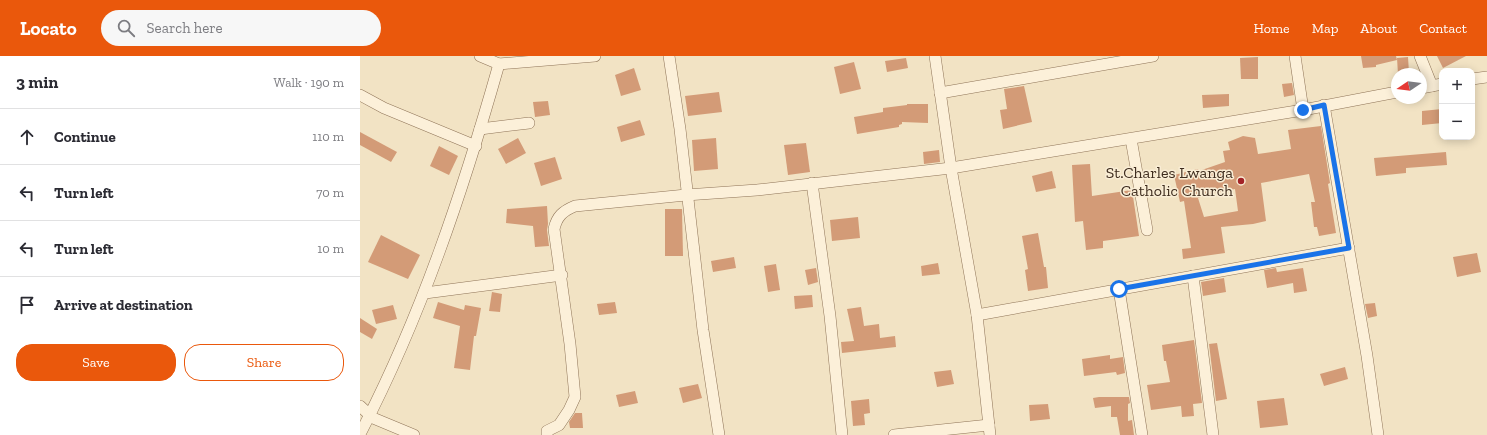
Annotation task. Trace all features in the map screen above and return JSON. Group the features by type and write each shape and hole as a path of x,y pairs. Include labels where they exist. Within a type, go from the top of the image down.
{"street":[{"path":"480,56 499,64 594,56"},
{"path":"669,56 680,129 686,195 703,330 719,435"},
{"path":"894,435 989,430 977,316 951,168 934,56"},
{"path":"940,93 1153,56"},
{"path":"1295,56 1303,110"},
{"path":"1420,56 1437,85 1427,87"},
{"path":"360,434 393,367 425,293 476,146 499,64"},
{"path":"1475,79 1487,77"},
{"path":"547,435 547,430 559,425 565,418 575,397 562,275 554,229 556,222 564,210 575,206 756,190 951,168 1303,110 1391,93"},
{"path":"360,95 384,108 476,146"},
{"path":"1324,105 1367,356 1378,435"},
{"path":"480,129 529,123"},
{"path":"1131,138 1147,230"},
{"path":"812,183 830,316 842,435"},
{"path":"977,316 1349,248"},
{"path":"425,293 562,275"},
{"path":"1193,276 1213,435"},
{"path":"1119,289 1142,435"},
{"path":"360,406 376,420 414,435"}],"building":[{"path":"1361,56 1396,56 1397,60 1376,65 1376,67 1363,68"},
{"path":"1437,56 1466,56 1443,68"},
{"path":"1258,57 1258,79 1241,79 1240,58"},
{"path":"1408,57 1409,68 1398,68 1397,58"},
{"path":"906,58 908,68 887,72 885,61"},
{"path":"854,62 861,89 840,94 834,67"},
{"path":"634,68 641,90 621,96 615,75"},
{"path":"1292,83 1294,95 1284,97 1282,84"},
{"path":"1024,86 1032,122 1003,129 1000,110 1007,109 1004,89"},
{"path":"719,92 722,112 688,116 685,96"},
{"path":"1229,94 1229,106 1203,108 1202,95"},
{"path":"548,101 550,115 535,117 533,102"},
{"path":"907,104 928,104 928,123 902,122 899,127 857,134 854,117 883,112 883,108"},
{"path":"1439,109 1439,123 1422,125 1422,111"},
{"path":"640,120 645,135 621,142 617,127"},
{"path":"1321,126 1336,233 1319,236 1317,227 1314,227 1311,202 1315,202 1309,174 1261,183 1266,221 1253,224 1221,227 1225,253 1183,259 1182,249 1191,248 1184,201 1180,202 1174,175 1198,169 1199,171 1225,162 1223,151 1230,150 1228,142 1243,136 1255,138 1258,154 1291,149 1288,130","holes":["1235,189 1238,211 1204,217 1198,198 1205,195"]},
{"path":"360,132 397,152 391,162 360,145"},
{"path":"518,138 526,153 506,164 498,149"},
{"path":"716,138 718,169 694,171 692,140"},
{"path":"806,143 810,172 788,175 784,145"},
{"path":"439,146 458,156 449,175 430,166"},
{"path":"939,150 940,162 924,164 923,152"},
{"path":"1446,152 1447,165 1406,168 1406,173 1376,176 1374,158"},
{"path":"555,157 562,179 541,186 534,163"},
{"path":"1090,164 1092,196 1132,190 1139,236 1103,241 1103,248 1086,250 1083,221 1075,222 1072,165"},
{"path":"1052,171 1056,188 1036,192 1032,176"},
{"path":"547,206 549,246 535,247 533,226 506,223 507,209"},
{"path":"665,209 682,209 683,256 665,256"},
{"path":"858,217 860,238 832,241 830,220"},
{"path":"1038,233 1044,267 1046,267 1048,288 1028,291 1025,270 1028,269 1022,236"},
{"path":"381,235 420,255 408,279 368,262"},
{"path":"1477,253 1481,272 1457,277 1453,257"},
{"path":"734,257 736,268 713,272 711,261"},
{"path":"938,263 940,274 922,276 921,266"},
{"path":"776,264 780,290 768,292 764,266"},
{"path":"816,268 818,282 808,285 805,270"},
{"path":"1276,268 1277,272 1303,268 1307,291 1294,293 1293,283 1267,288 1264,270"},
{"path":"1224,278 1226,292 1203,296 1201,282"},
{"path":"492,292 502,294 500,312 489,311"},
{"path":"812,295 813,307 795,309 794,296"},
{"path":"438,302 464,310 465,305 481,308 476,336 474,336 470,370 454,368 460,326 433,318"},
{"path":"615,302 617,313 599,315 597,304"},
{"path":"1375,303 1377,316 1368,318 1365,304"},
{"path":"393,305 397,319 376,324 372,310"},
{"path":"861,307 864,326 879,324 880,338 895,336 896,347 842,353 841,342 854,341 847,309"},
{"path":"360,318 377,329 372,339 360,332"},
{"path":"1194,340 1202,403 1193,404 1194,416 1182,417 1181,406 1151,410 1147,385 1170,382 1166,361 1164,361 1162,345"},
{"path":"1217,343 1227,399 1216,401 1209,344"},
{"path":"1110,355 1110,359 1123,357 1125,373 1117,375 1116,372 1084,376 1082,359"},
{"path":"1345,367 1348,379 1324,386 1320,374"},
{"path":"951,370 954,384 937,387 934,372"},
{"path":"698,384 702,398 683,403 679,388"},
{"path":"635,391 638,403 619,407 616,395"},
{"path":"1129,397 1130,403 1128,404 1128,421 1132,420 1134,435 1120,435 1117,417 1111,417 1111,406 1095,408 1093,398"},
{"path":"1284,398 1288,425 1260,428 1257,401"},
{"path":"869,399 870,413 864,414 865,425 853,426 851,401"},
{"path":"1048,404 1050,419 1030,421 1029,405"},
{"path":"575,413 582,413 583,428 570,428 569,422"}],"place":[{"name":"St.Charles Lwanga Catholic Church","path":"1241,181"}],"route":[{"path":"1119,289 1349,248 1324,105 1303,110"}]}
